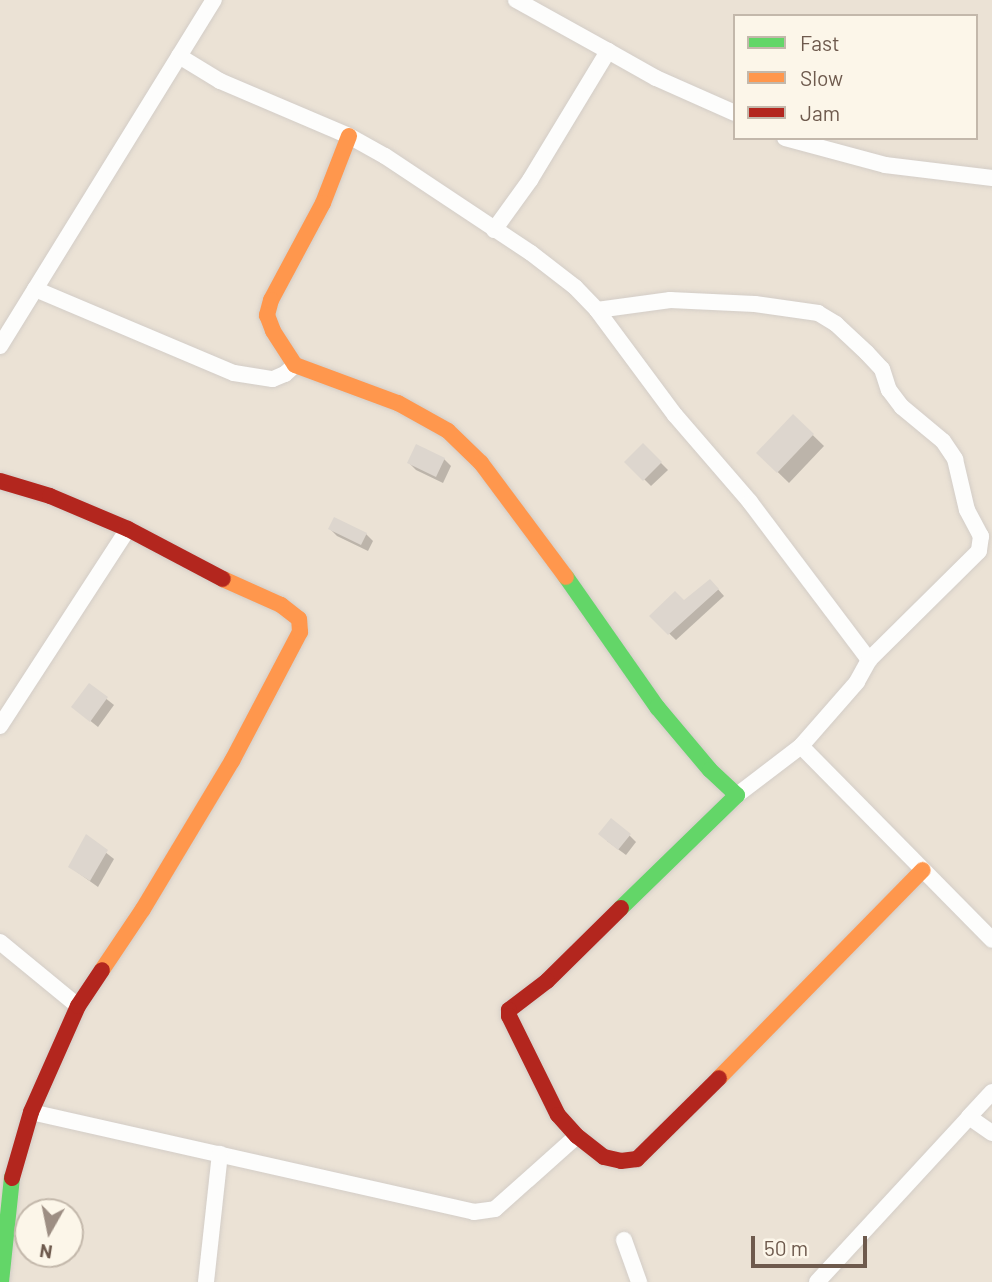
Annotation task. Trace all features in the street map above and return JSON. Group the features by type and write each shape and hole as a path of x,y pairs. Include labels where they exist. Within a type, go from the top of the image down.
{"street":[{"path":"0,346 214,0"},
{"path":"516,0 656,78 733,112"},
{"path":"494,230 530,180 608,51"},
{"path":"179,56 220,81 349,136 443,193 542,262 597,310 675,415 799,565 869,660"},
{"path":"349,136 323,203 271,300 267,315 295,365 398,403 448,431 473,455 551,555 657,707 710,770 737,795"},
{"path":"792,140 885,165 992,178"},
{"path":"35,289 234,373 272,379 285,374 295,365"},
{"path":"597,310 670,300 755,304 818,313 836,324 867,353 882,369 889,390 902,407 943,441 955,459 967,510 981,536 979,551 869,660 857,682 802,746 737,795 547,981 509,1010 524,1049 558,1115 577,1136 604,1157 621,1161 638,1159 803,996 923,870"},
{"path":"0,481 50,496 128,529 206,572 281,605 299,619 300,632 232,761 143,909 78,1006 32,1112 12,1179 3,1226 1,1282"},
{"path":"0,726 128,529"},
{"path":"802,746 992,940"},
{"path":"0,942 78,1006"},
{"path":"817,1282 992,1092"},
{"path":"32,1112 474,1212 495,1209 577,1136"},
{"path":"969,1117 992,1133"},
{"path":"206,1282 220,1154"},
{"path":"624,1240 639,1282"}],"shaded area":[{"path":"0,0 992,0 992,1282 0,1282"}],"building":[{"path":"793,414 814,434 777,473 756,453"},
{"path":"643,443 662,462 643,481 624,462"},
{"path":"416,444 445,458 436,477 407,463"},
{"path":"334,517 367,533 361,545 328,529"},
{"path":"710,579 719,589 668,635 649,616 675,591 684,600"},
{"path":"89,683 108,697 90,722 71,707"},
{"path":"611,818 631,834 618,850 598,834"},
{"path":"86,834 108,850 90,881 68,867"}],"traffic: fast":[{"path":"566,577 657,707 710,770 737,795 621,908"},
{"path":"1,1282 12,1178"}],"traffic: slow":[{"path":"349,136 323,203 271,300 267,315 273,331 295,365 398,403 448,431 481,463 566,577"},
{"path":"102,970 143,909 232,761 300,632 299,619 281,605 223,579"},
{"path":"719,1078 923,870"}],"traffic: jam":[{"path":"0,481 50,496 128,529 223,579"},
{"path":"621,908 547,981 509,1010 509,1016 558,1115 577,1136 604,1157 621,1161 637,1159 719,1078"},
{"path":"12,1178 31,1112 78,1006 102,970"}]}
